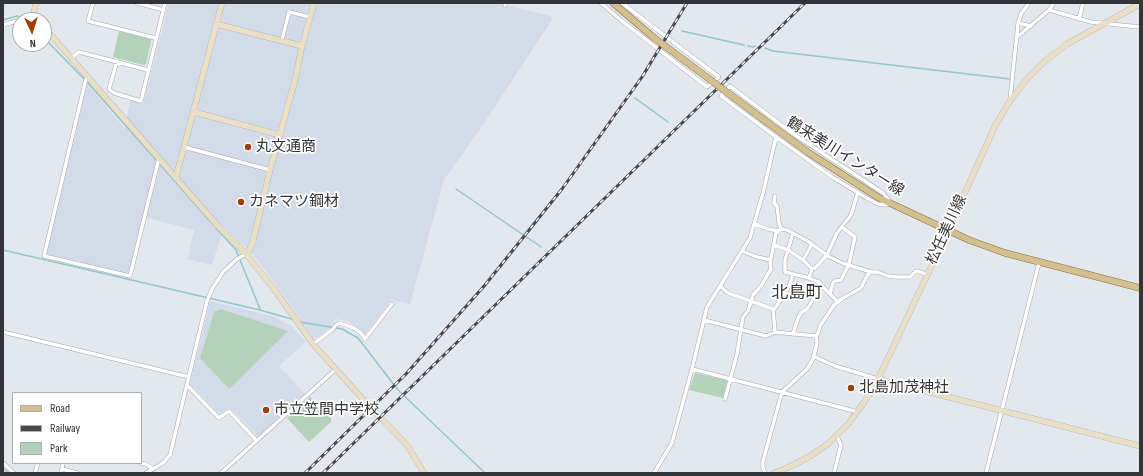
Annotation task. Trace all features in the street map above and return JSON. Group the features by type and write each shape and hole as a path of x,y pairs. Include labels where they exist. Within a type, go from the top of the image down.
{"main road":[{"name":"鶴来美川インター線","path":"613,3 653,38 809,153 879,198 987,247 1039,263 1140,288"}],"street":[{"path":"93,3 88,21 155,38"},
{"path":"137,3 164,10"},
{"path":"117,61 109,89 114,93 140,101 165,3"},
{"path":"176,177 222,3"},
{"path":"146,473 163,463 170,455 212,289 223,272 250,249 253,241 270,170 296,80 302,46 314,3"},
{"path":"601,3 707,87 719,77 622,3"},
{"path":"1010,101 1018,23 1021,14 1028,3"},
{"path":"1016,38 1049,10 1054,3"},
{"path":"1080,20 1083,3"},
{"name":"松任美川線","path":"774,473 809,457 829,443 858,412 878,379 995,126 1010,101 1026,80 1045,61 1067,44 1140,4"},
{"path":"1049,10 1080,20 1103,24 1140,27"},
{"path":"282,40 289,12 310,17"},
{"path":"1018,23 1031,26"},
{"path":"216,24 302,46"},
{"path":"52,36 71,58 86,79 176,177 217,225 241,256 294,317 313,344 370,408 407,445 424,473"},
{"path":"71,58 79,52 148,70"},
{"path":"86,79 44,256 130,276 159,159"},
{"path":"730,86 809,145 883,193 891,203 886,205 878,204 832,177 776,137 721,96 730,86"},
{"path":"194,112 280,135"},
{"path":"654,473 672,443 707,307 750,238 755,224 776,137"},
{"path":"184,147 270,170"},
{"path":"809,278 812,269 815,268 827,255 834,238 851,215 858,192"},
{"path":"775,196 774,203 777,206 780,230"},
{"path":"755,224 768,229 784,229 812,244 827,255 842,263 871,272 878,272 887,276 897,277 910,277 916,271 927,274"},
{"path":"830,294 833,283 841,280 849,264 855,237 842,227"},
{"path":"725,399 737,354 743,317 748,311 753,295 761,286 771,269 770,260 776,233 780,230"},
{"path":"793,233 785,260 785,272 820,282 821,285 838,302"},
{"path":"803,260 812,244"},
{"path":"774,245 788,250 803,260 812,269"},
{"path":"742,251 770,260"},
{"path":"986,473 1003,411 1039,263"},
{"path":"765,473 762,468 763,461 782,392 807,369 817,343 816,336 820,326 838,302 861,288 867,276 871,272"},
{"path":"773,312 784,296 793,274"},
{"path":"793,334 798,318 801,313 808,308 821,285"},
{"path":"720,286 728,292 773,309 775,332"},
{"path":"313,344 340,322 361,333 365,340 392,304"},
{"path":"704,320 766,336 775,332 816,336"},
{"path":"3,332 189,377"},
{"path":"813,356 835,366 878,379 1140,446"},
{"path":"221,473 336,369"},
{"path":"692,369 858,412"},
{"path":"187,385 219,418 229,411 256,440"},
{"path":"834,473 841,445 837,436"},
{"path":"3,463 14,473"},
{"path":"142,463 153,469"},
{"path":"61,471 78,473"}],"shaded area":[{"path":"169,3 505,3 505,5 551,16 552,20 482,126 444,180 410,304 391,300 365,334 348,321 335,319 328,329 317,338 313,338 283,294 254,256 224,227 212,265 188,259 194,230 145,217 129,275 46,254 86,83 125,128 130,100 143,104"},
{"path":"210,301 272,316 290,325 306,342 279,366 305,394 258,437 231,408 220,415 190,384"}],"green space":[{"path":"119,31 150,39 151,42 146,64 143,65 113,57"},
{"path":"221,309 288,331 229,389 200,358 214,312"},
{"path":"695,373 726,380 727,382 723,398 689,390"},
{"path":"310,397 331,418 331,422 309,442 287,418"}],"waterway":[{"path":"3,20 12,17"},
{"path":"682,31 744,45"},
{"path":"52,46 88,83 211,222"},
{"path":"748,46 755,46"},
{"path":"765,48 773,51 1010,79"},
{"path":"635,98 668,122"},
{"path":"456,189 541,247"},
{"path":"216,228 236,250 260,309"},
{"path":"3,250 260,310 295,320"},
{"path":"300,322 342,329 358,338 398,390 485,473"},
{"path":"3,468 9,473"}],"railway":[{"path":"305,473 406,374 485,285 562,189 642,77 687,3"},
{"path":"323,473 805,3"}],"place":[{"name":"丸文通商","path":"248,147"},
{"name":"カネマツ鋼材","path":"241,202"},
{"name":"北島加茂神社","path":"851,388"},
{"name":"市立笠間中学校","path":"266,410"}],"district":[{"name":"北島町","path":"797,294"}]}
